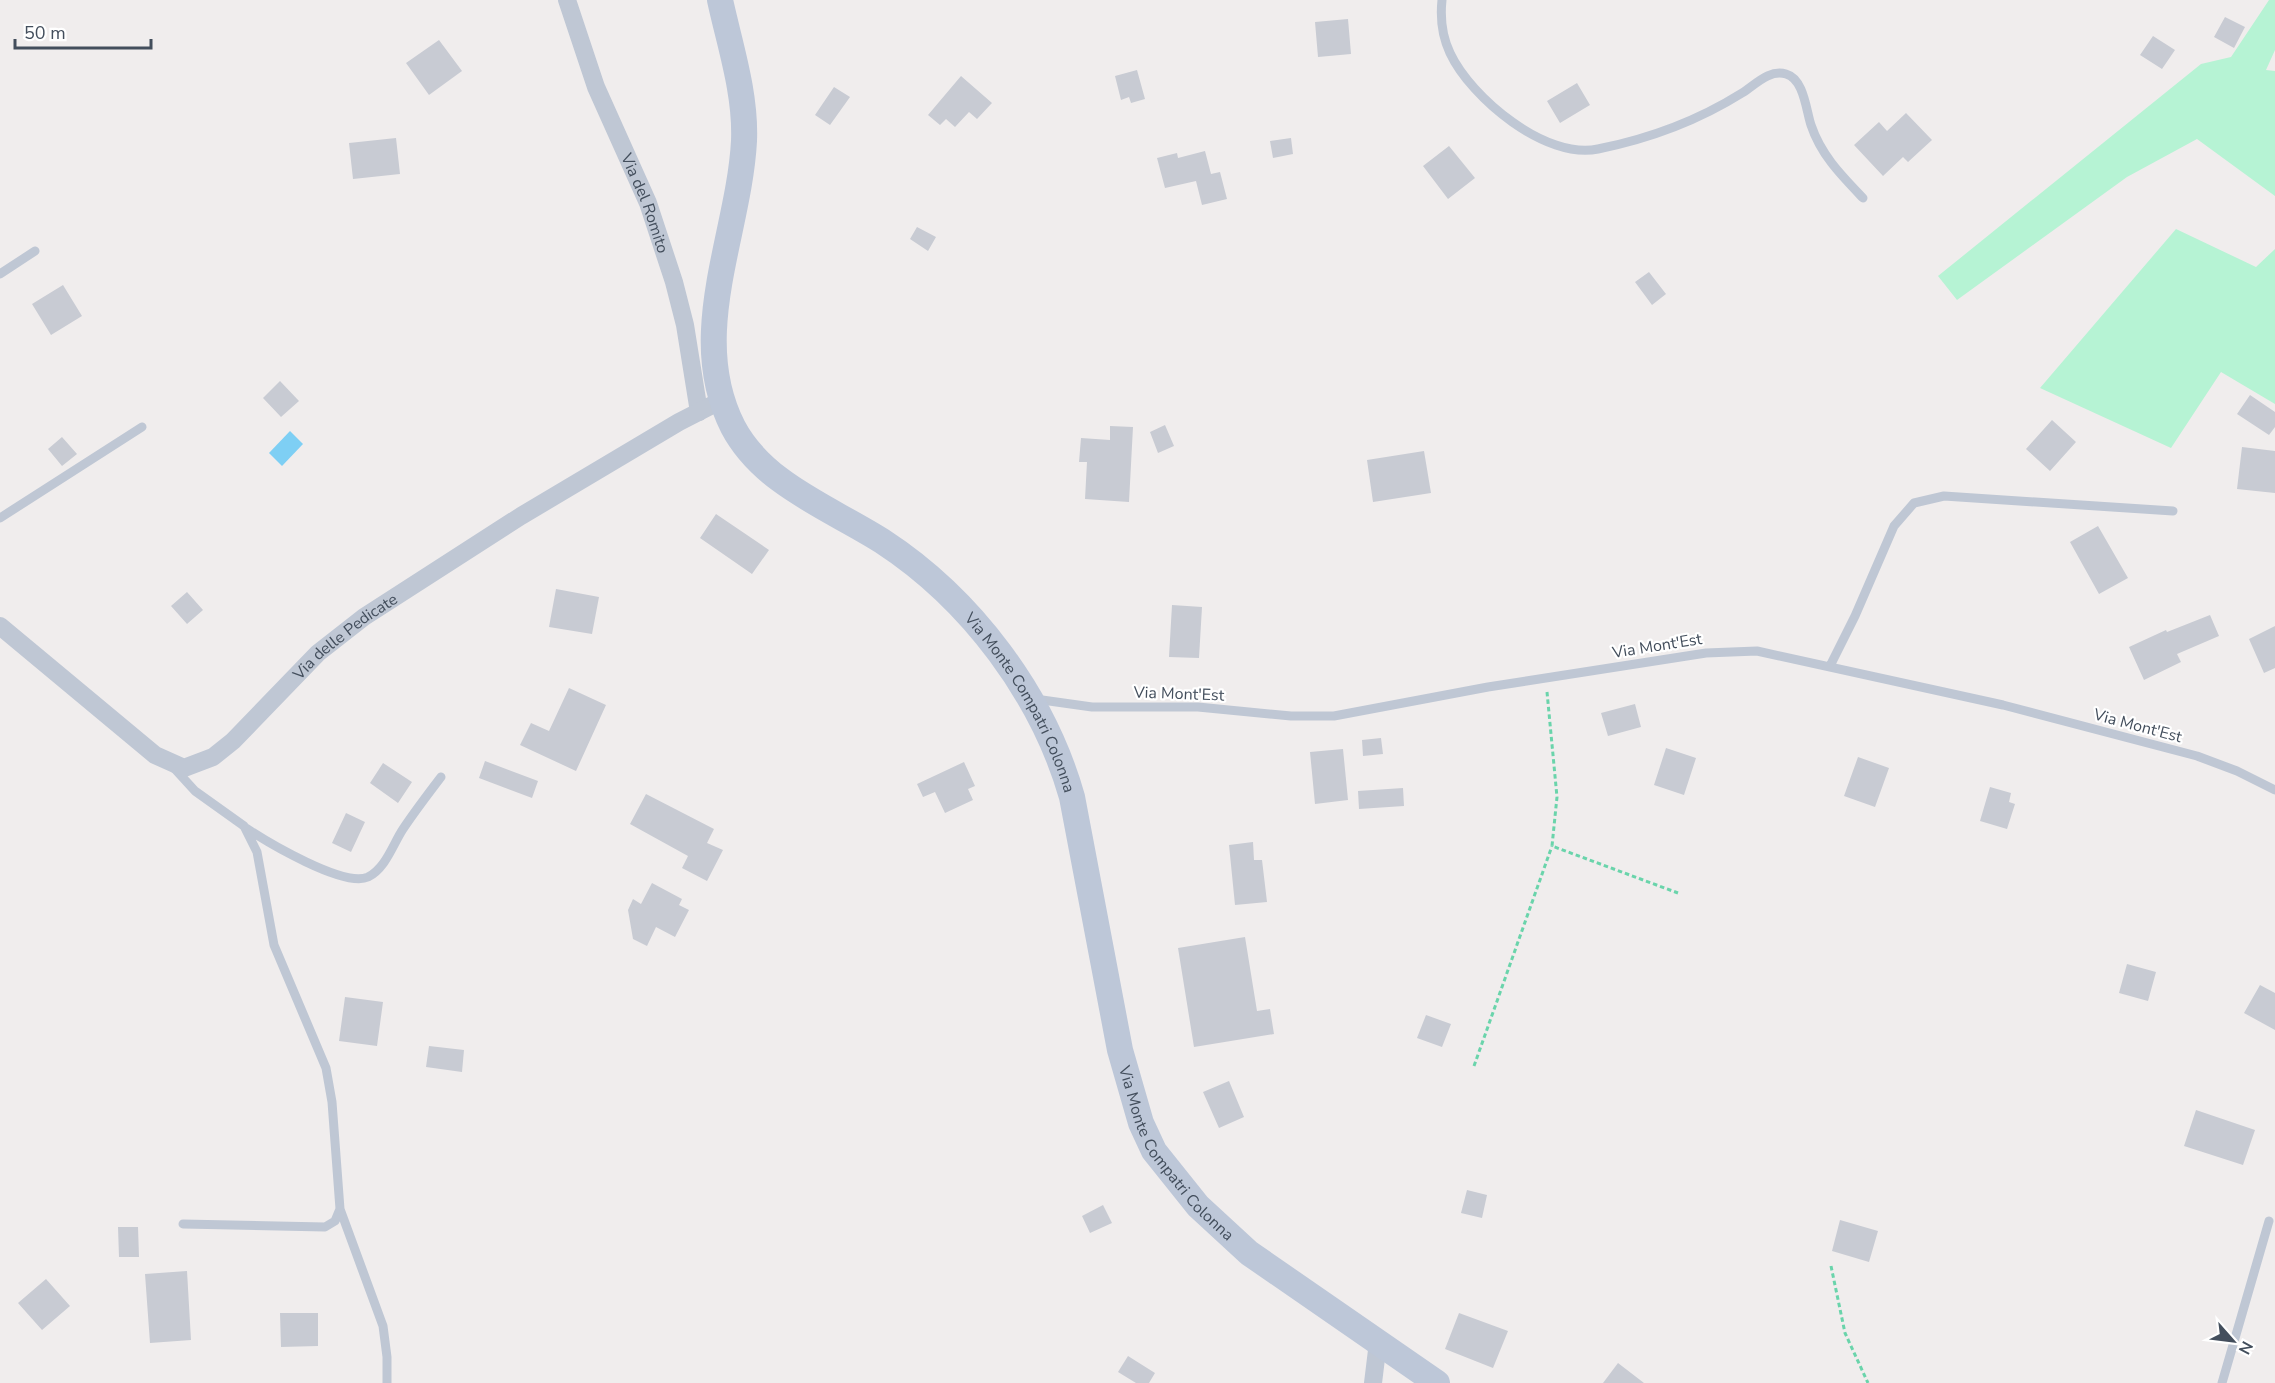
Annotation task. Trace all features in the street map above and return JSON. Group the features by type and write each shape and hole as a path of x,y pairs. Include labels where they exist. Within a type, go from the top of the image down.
{"street":[{"name":"Via del Romito","path":"567,0 596,87 648,203 671,273 685,325 699,412"},
{"name":"Via Monte Compatri Colonna","path":"720,0 741,94 744,124 743,155 714,325 715,369 722,400 738,435 754,459 780,480 876,538 927,574 981,632 1029,698 1054,744 1072,797 1124,1071 1141,1123 1154,1151 1198,1206 1240,1246 1284,1280 1437,1383"},
{"name":"Via delle Pedicate","path":"170,764 190,768 213,757 233,741 324,647 364,617 520,516 722,400"},
{"path":"0,626 155,755 170,764"},
{"path":"1373,1383 1378,1342"}],"lane":[{"path":"1442,0 1441,23 1445,40 1467,80 1506,117 1551,143 1574,150 1606,147 1679,125 1730,101 1767,76 1787,74 1793,77 1800,89 1822,151 1863,198"},
{"path":"0,274 35,251"},
{"path":"0,518 142,427"},
{"path":"1830,666 1855,616 1894,526 1909,507 1922,499 1944,496 2173,511"},
{"name":"Via Mont'Est","path":"1029,698 1092,707 1198,706 1322,716 1358,713 1546,678 1728,651 1772,653 2003,705 2197,756 2223,765 2275,790"},
{"path":"170,764 195,791 272,844 351,879 363,878 375,872 441,777"},
{"path":"244,826 259,860 274,945 326,1068 331,1090 339,1209 383,1326 387,1357 387,1383"},
{"path":"183,1224 325,1227 335,1221 339,1209"},
{"path":"2222,1383 2269,1221"}],"path":[{"path":"1474,1066 1552,846 1557,797 1546,678"},
{"path":"1552,846 1677,893"},
{"path":"1831,1266 1845,1333 1868,1383"}],"green space":[{"path":"2269,0 2275,0 2275,50 2266,70 2275,71 2275,196 2197,139 2127,177 1957,300 1938,276 2201,64 2231,57"},
{"path":"2176,229 2256,267 2275,249 2275,404 2221,372 2171,448 2040,388"}],"water":[{"path":"290,431 303,444 282,466 269,453"}],"building":[{"path":"2225,17 2245,27 2234,48 2214,37"},
{"path":"1348,19 1351,54 1318,57 1315,22"},
{"path":"2153,36 2175,50 2162,69 2140,55"},
{"path":"439,40 462,71 429,95 406,63"},
{"path":"1137,70 1145,99 1131,103 1129,97 1121,100 1115,76"},
{"path":"961,76 992,103 977,119 969,112 955,127 946,119 940,125 928,115"},
{"path":"1577,83 1590,105 1560,123 1547,101"},
{"path":"834,87 850,97 830,125 815,115"},
{"path":"1906,113 1932,140 1908,162 1903,157 1883,176 1854,145 1879,122 1887,131"},
{"path":"396,138 400,174 353,179 349,143"},
{"path":"1291,138 1293,154 1273,158 1270,141"},
{"path":"1449,146 1475,178 1448,199 1423,166"},
{"path":"1205,151 1211,174 1220,172 1227,199 1202,205 1196,181 1165,188 1157,158 1177,153 1178,158"},
{"path":"917,227 936,237 928,251 910,239"},
{"path":"1649,272 1666,294 1652,305 1635,282"},
{"path":"63,285 82,316 51,335 32,304"},
{"path":"280,381 299,401 281,417 263,398"},
{"path":"2250,395 2275,412 2275,427 2269,435 2237,414"},
{"path":"2052,420 2076,442 2050,471 2026,449"},
{"path":"1165,425 1174,446 1158,453 1150,432"},
{"path":"1110,426 1133,427 1129,502 1085,499 1087,462 1079,462 1081,438 1110,440"},
{"path":"62,437 77,454 62,466 48,449"},
{"path":"2242,447 2275,451 2275,493 2237,489"},
{"path":"1424,451 1431,493 1373,502 1367,460"},
{"path":"716,514 769,550 752,574 700,538"},
{"path":"2098,526 2128,578 2099,594 2070,542"},
{"path":"556,589 599,597 592,634 549,627"},
{"path":"187,592 203,610 187,624 171,606"},
{"path":"1172,605 1202,607 1199,658 1169,657"},
{"path":"2210,615 2219,636 2177,654 2181,662 2144,680 2129,647 2166,630 2167,632"},
{"path":"2275,626 2275,668 2264,673 2249,639"},
{"path":"569,688 606,705 576,771 520,745 531,723 549,731"},
{"path":"1635,704 1641,727 1608,736 1601,713"},
{"path":"1381,738 1383,754 1363,756 1362,740"},
{"path":"1666,748 1696,758 1684,795 1654,785"},
{"path":"1343,749 1348,800 1315,804 1310,752"},
{"path":"1858,757 1889,768 1875,807 1844,796"},
{"path":"485,761 538,781 532,798 479,778"},
{"path":"964,762 975,786 968,789 973,800 945,813 935,792 923,797 917,784"},
{"path":"383,763 412,782 398,803 370,783"},
{"path":"1990,787 2011,793 2009,802 2015,804 2007,829 1980,821"},
{"path":"1403,788 1404,806 1359,809 1358,791"},
{"path":"646,794 714,829 707,843 723,850 707,881 682,868 688,856 630,824"},
{"path":"346,813 365,822 351,852 332,843"},
{"path":"1253,842 1254,860 1262,860 1267,902 1235,905 1229,845"},
{"path":"652,883 682,899 679,905 689,910 675,937 656,927 647,946 633,939 628,910 633,899 641,904"},
{"path":"1245,937 1257,1011 1270,1009 1274,1034 1194,1047 1178,948"},
{"path":"2127,964 2156,972 2148,1001 2119,993"},
{"path":"2260,985 2275,993 2275,1030 2244,1013"},
{"path":"345,997 383,1002 377,1046 339,1041"},
{"path":"1426,1015 1451,1024 1442,1047 1417,1038"},
{"path":"429,1046 464,1050 462,1072 426,1067"},
{"path":"1229,1081 1244,1117 1219,1128 1203,1092"},
{"path":"2196,1110 2255,1130 2243,1165 2184,1146"},
{"path":"1467,1190 1487,1195 1482,1218 1461,1213"},
{"path":"1103,1205 1112,1223 1090,1233 1082,1216"},
{"path":"1840,1220 1878,1231 1869,1262 1832,1251"},
{"path":"118,1227 138,1227 139,1257 119,1257"},
{"path":"187,1271 191,1340 150,1343 145,1274"},
{"path":"46,1279 70,1306 42,1330 18,1303"},
{"path":"280,1313 318,1313 318,1346 281,1347"},
{"path":"1459,1313 1508,1331 1493,1368 1445,1349"},
{"path":"1128,1356 1155,1373 1149,1383 1136,1383 1118,1372"},
{"path":"1618,1363 1644,1383 1603,1383"}]}
